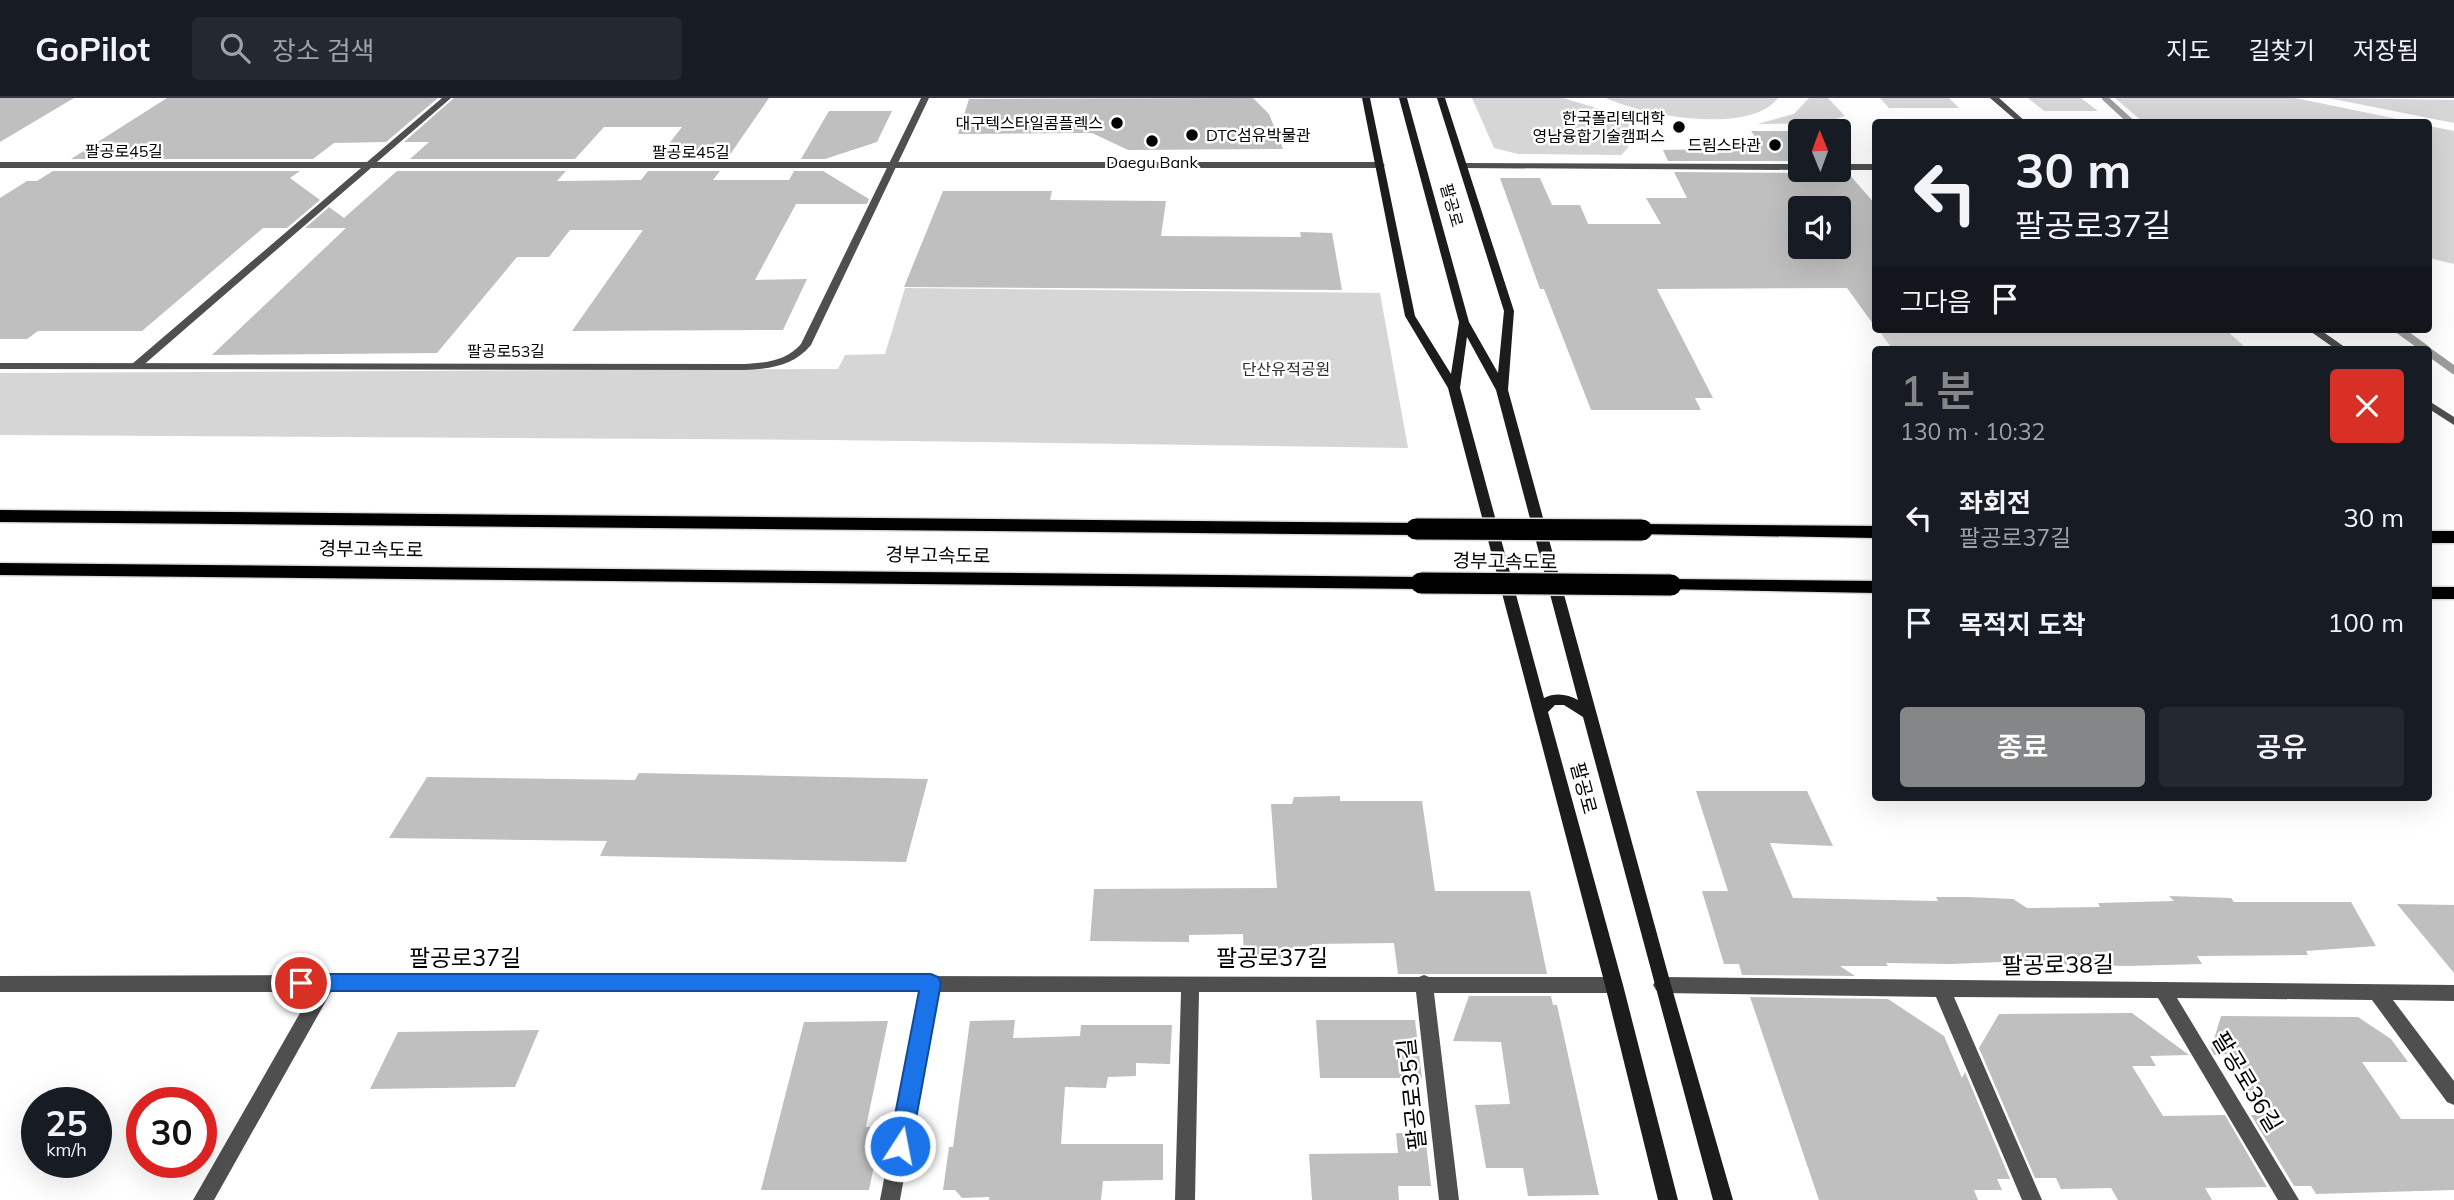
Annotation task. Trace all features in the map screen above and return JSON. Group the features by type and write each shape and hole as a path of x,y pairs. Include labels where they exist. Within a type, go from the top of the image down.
{"highway":[{"name":"경부고속도로","path":"0,516 1872,533"},
{"path":"2432,537 2454,537"},
{"name":"경부고속도로","path":"0,569 1872,587"},
{"path":"2432,593 2454,593"}],"main road":[{"path":"1366,98 1410,316 1454,388"},
{"name":"팔공로","path":"1403,98 1464,322"},
{"path":"1441,98 1509,311 1502,390"},
{"path":"1454,388 1464,322"},
{"path":"1464,322 1502,390"},
{"name":"팔공로","path":"1454,388 1614,985 1668,1200"},
{"name":"팔공로","path":"1502,390 1662,985 1723,1200"},
{"path":"1540,711 1551,700 1567,700 1589,714"}],"street":[{"path":"136,366 447,98"},
{"name":"팔공로53길","path":"0,366 744,367 783,361 800,354 806,345 925,98"},
{"path":"1994,98 2018,119"},
{"name":"팔공로45길","path":"0,165 1381,165"},
{"path":"1464,166 1788,167"},
{"path":"1852,167 1872,167"},
{"path":"2318,333 2338,346"},
{"path":"2432,406 2454,422"},
{"path":"203,1200 327,983"},
{"path":"890,1200 931,983"},
{"path":"1185,1200 1190,983"},
{"name":"팔공로35길","path":"1424,983 1449,1200"},
{"name":"팔공로37길","path":"0,984 1614,985"},
{"name":"팔공로38길","path":"1662,985 1941,991 2162,989 2454,993"},
{"name":"팔공로36길","path":"2162,989 2289,1200"},
{"path":"1941,991 2032,1200"},
{"path":"2377,992 2454,1096"}],"green space":[{"path":"1472,98 1563,98 1626,117 1629,121 1628,148 1621,155 1518,154 1494,148"},
{"path":"1606,98 1778,98 1764,110 1744,116 1695,119 1644,111"},
{"path":"1809,98 1828,98 1845,116 1836,119 1788,119 1788,124 1757,124 1794,114"},
{"path":"1880,98 1949,98 1959,108 1889,108"},
{"path":"2028,98 2081,98 2098,111 2044,111"},
{"path":"2115,98 2295,98 2397,119 2140,119"},
{"path":"2328,98 2454,100 2454,123"},
{"path":"2432,127 2454,131 2454,264 2432,259"},
{"name":"단산유적공원","path":"905,288 1380,293 1408,448 829,440 0,435 0,373 838,369 845,355 885,354"},
{"path":"1881,333 2229,333 2244,346 1890,346"}],"building":[{"path":"0,98 74,98 0,142"},
{"path":"167,98 438,98 386,142 334,143 313,159 71,159"},
{"path":"454,98 769,98 727,159 657,159 682,127 604,127 575,159 410,159 429,142 404,142"},
{"name":"대구텍스타일콤플렉스","path":"1253,98 1269,114 1283,149 1128,150 1092,133 958,134 969,99"},
{"path":"829,111 892,111 877,142 825,159 801,159"},
{"path":"1751,131 1788,131 1788,161 1668,161 1663,150 1751,148 1743,138 1756,138"},
{"path":"53,171 300,171 290,178 320,200 287,228 263,228 142,331 38,331 27,339 0,339 0,198 27,181 37,181"},
{"path":"397,171 566,171 557,181 641,180 648,171 720,171 713,180 789,180 794,171 823,171 869,199 867,204 796,204 755,280 807,279 783,330 572,331 643,230 570,230 549,257 517,257 437,353 212,355 346,228 305,228 329,207 344,218"},
{"path":"1674,172 1788,173 1788,182 1852,182 1852,178 1872,200 1872,322 1847,288 1657,289 1713,398 1695,398 1701,410 1591,410 1544,289 1540,289 1500,178 1540,178 1552,205 1580,205 1588,224 1661,224 1646,198 1687,198"},
{"path":"943,191 1052,191 1050,200 1166,201 1161,236 1301,237 1300,232 1332,233 1342,290 904,287"},
{"path":"639,773 928,779 906,862 600,856 607,841 389,838 427,777 635,780"},
{"path":"1696,791 1807,791 1833,846 1770,843 1793,898 1938,901 1936,897 1968,897 2013,899 2027,908 2100,907 2098,903 2174,901 2169,896 2231,898 2234,902 2351,902 2376,946 2306,951 2308,955 2197,956 2202,964 2052,964 2050,960 1951,964 1886,963 1888,966 1840,966 1855,976 1742,975 1739,964 1724,964 1702,891 1728,891"},
{"path":"1340,796 1340,801 1422,801 1435,891 1530,891 1547,974 1398,974 1394,943 1312,944 1312,948 1288,948 1288,959 1244,959 1243,934 1189,935 1189,942 1090,941 1094,889 1277,888 1271,804 1292,804 1294,797"},
{"path":"2397,904 2454,905 2454,973"},
{"path":"1469,996 1551,996 1553,1005 1557,1005 1599,1195 1528,1196 1523,1168 1486,1168 1475,1105 1510,1104 1501,1042 1453,1041"},
{"path":"1750,997 1888,999 1944,1036 1962,1078 1965,1072 2010,1179 1997,1179 2002,1190 1974,1190 1978,1200 1819,1200"},
{"path":"2132,1013 2189,1055 2150,1056 2156,1066 2132,1066 2163,1116 2225,1115 2267,1187 2205,1188 2212,1200 2118,1200 2111,1188 2061,1189 2056,1178 2035,1178 1979,1048 1999,1014"},
{"path":"2221,1016 2358,1017 2391,1039 2408,1062 2362,1062 2401,1119 2454,1119 2454,1190 2316,1194 2311,1186 2294,1186 2251,1115 2263,1115 2227,1054 2214,1055 2211,1049"},
{"path":"1015,1020 1013,1038 1080,1036 1081,1025 1172,1025 1170,1064 1136,1063 1136,1076 1108,1077 1106,1088 1065,1087 1061,1144 1163,1144 1163,1180 1103,1181 1101,1200 989,1200 989,1197 962,1198 955,1190 943,1190 949,1147 953,1147 970,1021"},
{"path":"1316,1020 1415,1020 1422,1078 1320,1078"},
{"path":"888,1021 866,1127 882,1127 869,1190 761,1190 804,1022"},
{"path":"539,1030 515,1087 370,1089 398,1032"},
{"path":"1396,1133 1425,1134 1431,1186 1398,1186 1399,1200 1312,1200 1309,1154 1398,1153"}],"waterway":[{"path":"2105,98 2128,119"},
{"path":"2404,333 2421,346"},
{"path":"2432,354 2454,370"}],"place":[{"name":"대구텍스타일콤플렉스","path":"1117,123"},
{"name":"한국폴리텍대학 영남융합기술캠퍼스","path":"1679,127"},
{"name":"DTC섬유박물관","path":"1192,135"},
{"name":"Daegu Bank","path":"1152,141"},
{"name":"드림스타관","path":"1775,145"}],"route":[{"path":"301,983 931,983 900,1146"}]}
